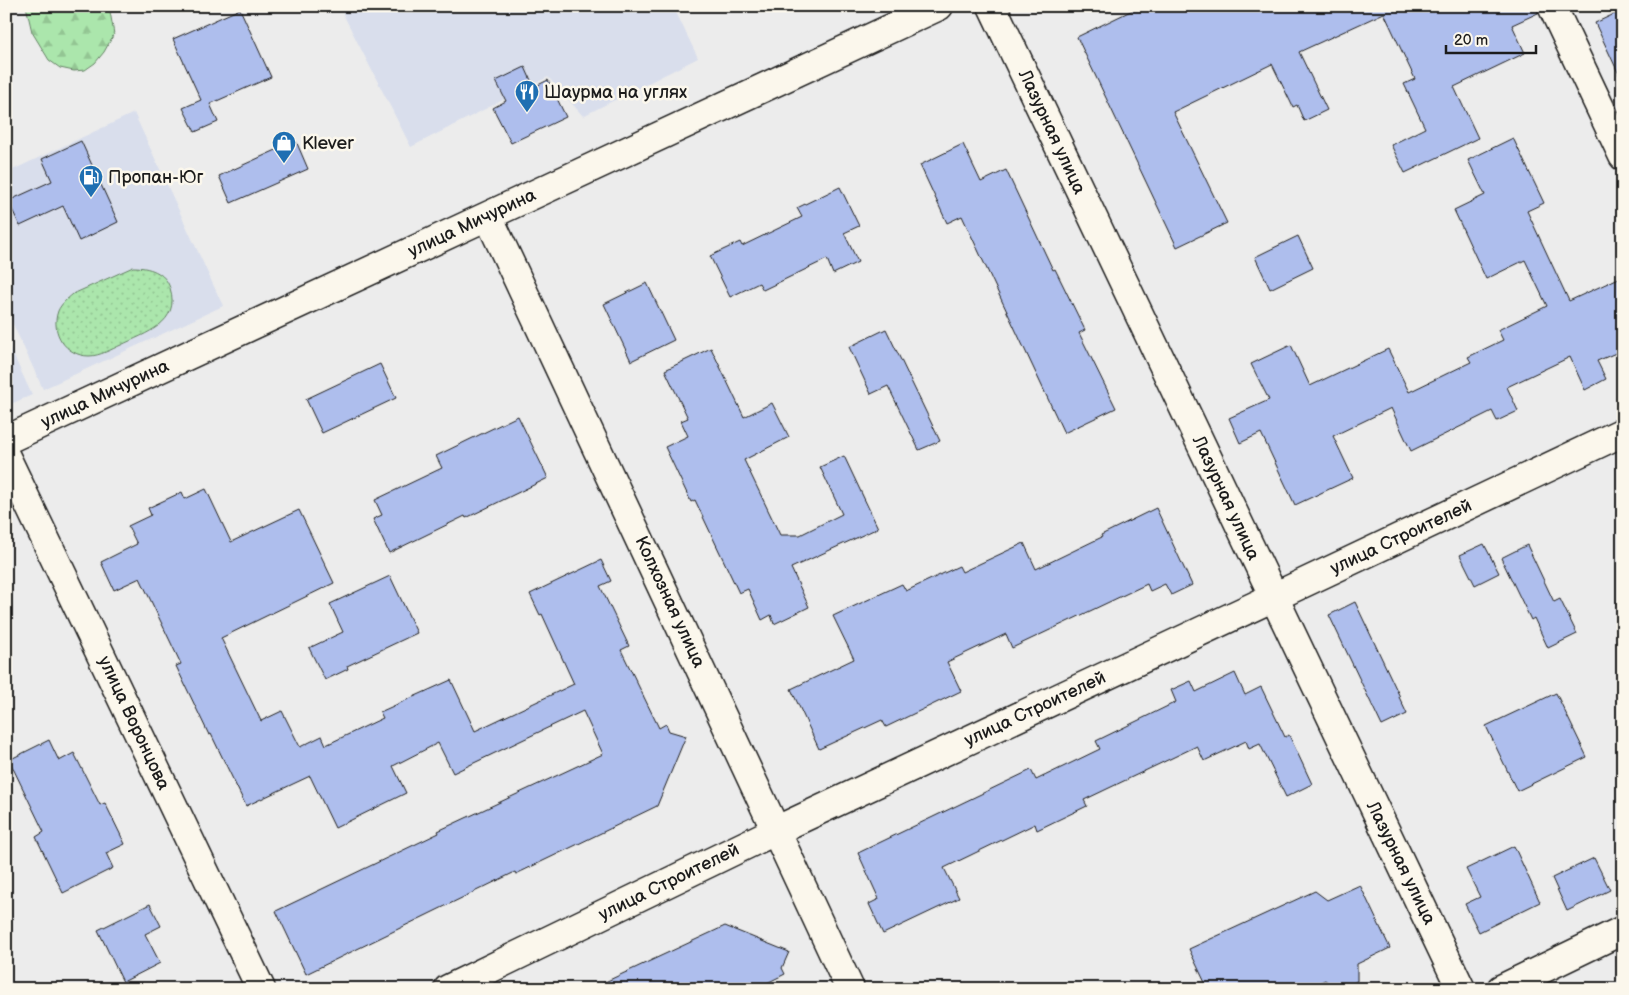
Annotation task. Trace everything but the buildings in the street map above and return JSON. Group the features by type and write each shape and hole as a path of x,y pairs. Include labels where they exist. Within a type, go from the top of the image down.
{"street":[{"name":"улица Мичурина","path":"6,440 939,6"},
{"name":"Лазурная улица","path":"992,6 1461,989"},
{"path":"1552,6 1623,156"},
{"name":"Колхозная улица","path":"488,216 850,989"},
{"name":"улица Строителей","path":"448,989 777,830 1623,432"},
{"name":"улица Воронцова","path":"6,457 261,989"},
{"path":"1501,989 1623,930"}],"shaded area":[{"path":"339,6 673,6 698,58 583,116 548,77 411,147"},
{"path":"134,113 223,306 43,389 6,309 6,173"},
{"path":"6,339 32,395 6,406"}],"green space":[{"path":"26,6 109,6 114,34 104,52 95,63 85,70 74,71 60,68 49,60 32,32"},
{"path":"133,267 150,269 160,274 168,283 172,300 166,318 159,325 141,336 97,355 81,355 67,348 58,335 56,327 58,311 62,304 73,294"}],"place":[{"name":"Шаурма на углях","path":"527,113"},
{"name":"Klever","path":"284,164"},
{"name":"Пропан-Юг","path":"91,198"}]}
